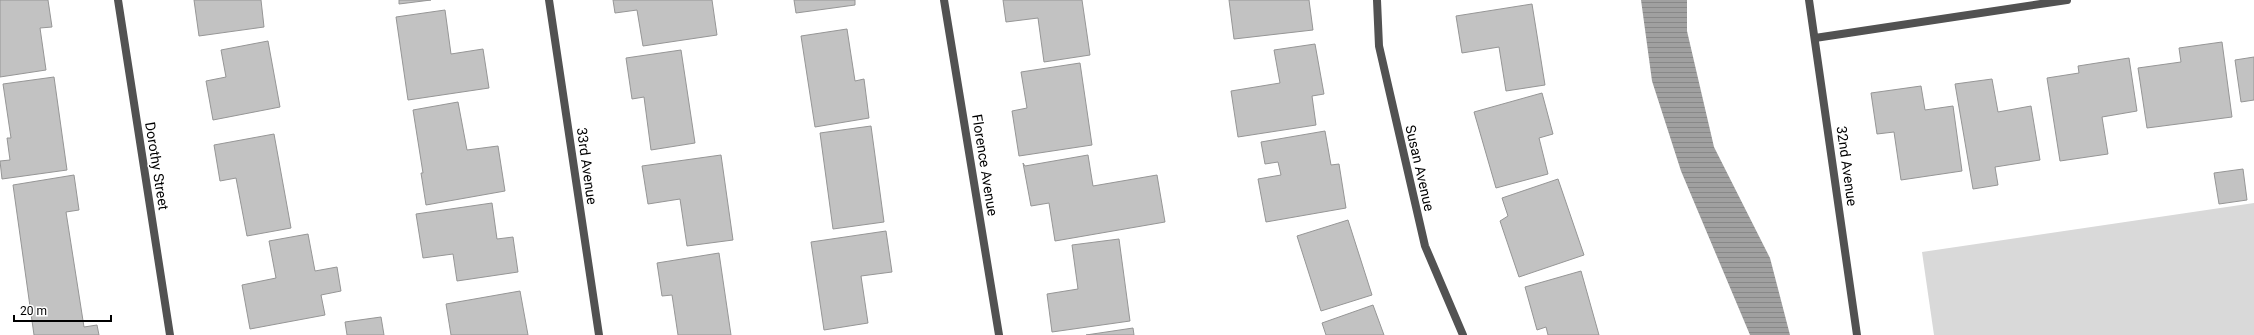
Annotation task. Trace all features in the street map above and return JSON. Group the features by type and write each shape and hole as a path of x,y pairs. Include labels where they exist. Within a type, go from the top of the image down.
{"street":[{"name":"Dorothy Street","path":"118,0 170,335"},
{"name":"33rd Avenue","path":"549,0 599,335"},
{"name":"Florence Avenue","path":"944,0 1000,335"},
{"name":"Susan Avenue","path":"1377,0 1379,46 1425,246 1463,335"},
{"name":"32nd Avenue","path":"1809,0 1816,38 1857,335"},
{"path":"1816,38 2067,0"}],"shaded area":[{"path":"1641,0 1687,0 1687,31 1714,147 1770,258 1790,335 1750,335 1681,171 1652,81"},
{"path":"2254,203 2254,335 1934,335 1922,252"}],"building":[{"path":"0,0 48,0 52,27 40,28 46,70 0,77"},
{"path":"194,0 261,0 264,27 199,36"},
{"path":"399,0 431,0 399,4"},
{"path":"613,0 712,0 717,35 643,46 637,10 615,13"},
{"path":"794,0 855,0 855,5 796,13"},
{"path":"1003,0 1082,0 1090,55 1044,62 1038,18 1006,22"},
{"path":"1229,0 1309,0 1313,30 1234,39"},
{"path":"1532,4 1545,85 1506,91 1499,47 1462,53 1456,16"},
{"path":"445,10 451,54 483,49 489,88 408,100 396,17"},
{"path":"847,29 855,81 864,79 869,118 815,127 801,36"},
{"path":"268,41 280,107 213,120 206,81 226,77 221,50"},
{"path":"2222,42 2232,117 2147,128 2138,68 2181,62 2179,48"},
{"path":"1315,44 1324,94 1312,96 1316,125 1238,137 1231,91 1280,83 1274,50"},
{"path":"681,50 695,143 651,150 644,97 632,99 626,58"},
{"path":"2254,57 2254,100 2241,102 2235,60"},
{"path":"2129,58 2137,111 2102,117 2108,154 2060,161 2047,78 2079,73 2078,66"},
{"path":"1080,63 1092,145 1019,156 1012,111 1027,108 1021,72"},
{"path":"54,77 67,170 2,179 0,161 10,160 7,138 11,138 3,84"},
{"path":"1992,79 1998,112 2031,106 2040,160 1995,167 1998,185 1973,189 1955,84"},
{"path":"1921,86 1925,110 1953,106 1962,171 1901,180 1894,132 1877,134 1871,93"},
{"path":"1542,93 1553,134 1539,138 1548,174 1496,188 1474,112"},
{"path":"458,102 467,150 498,146 505,191 426,205 421,173 423,173 413,110"},
{"path":"871,126 884,222 833,229 820,133"},
{"path":"1325,131 1331,165 1339,164 1346,208 1266,222 1258,179 1281,175 1278,162 1265,164 1261,142"},
{"path":"274,134 291,228 247,236 236,178 220,181 214,145"},
{"path":"721,155 733,240 687,246 680,199 648,204 642,166"},
{"path":"1088,155 1093,186 1157,175 1165,222 1055,241 1049,203 1031,206 1023,163 1025,166"},
{"path":"2243,169 2247,200 2219,204 2214,173"},
{"path":"74,175 79,210 66,212 84,327 97,325 99,335 34,335 13,185"},
{"path":"1558,179 1584,255 1519,277 1500,221 1508,216 1502,198"},
{"path":"492,203 497,239 513,237 518,272 457,281 453,254 423,258 416,214"},
{"path":"1348,220 1372,295 1321,311 1297,236"},
{"path":"886,231 892,272 861,276 868,323 824,330 811,242"},
{"path":"308,234 315,271 337,267 341,291 321,295 325,315 250,329 242,285 276,278 269,241"},
{"path":"1119,239 1130,321 1052,332 1047,294 1078,289 1072,245"},
{"path":"719,253 731,335 678,335 672,295 662,296 657,263"},
{"path":"1581,271 1599,335 1548,335 1546,327 1537,330 1525,287"},
{"path":"520,291 528,335 451,335 446,304"},
{"path":"1373,305 1384,335 1326,335 1322,323"},
{"path":"381,317 384,335 347,335 345,322"},
{"path":"1133,328 1134,335 1086,335"}]}
